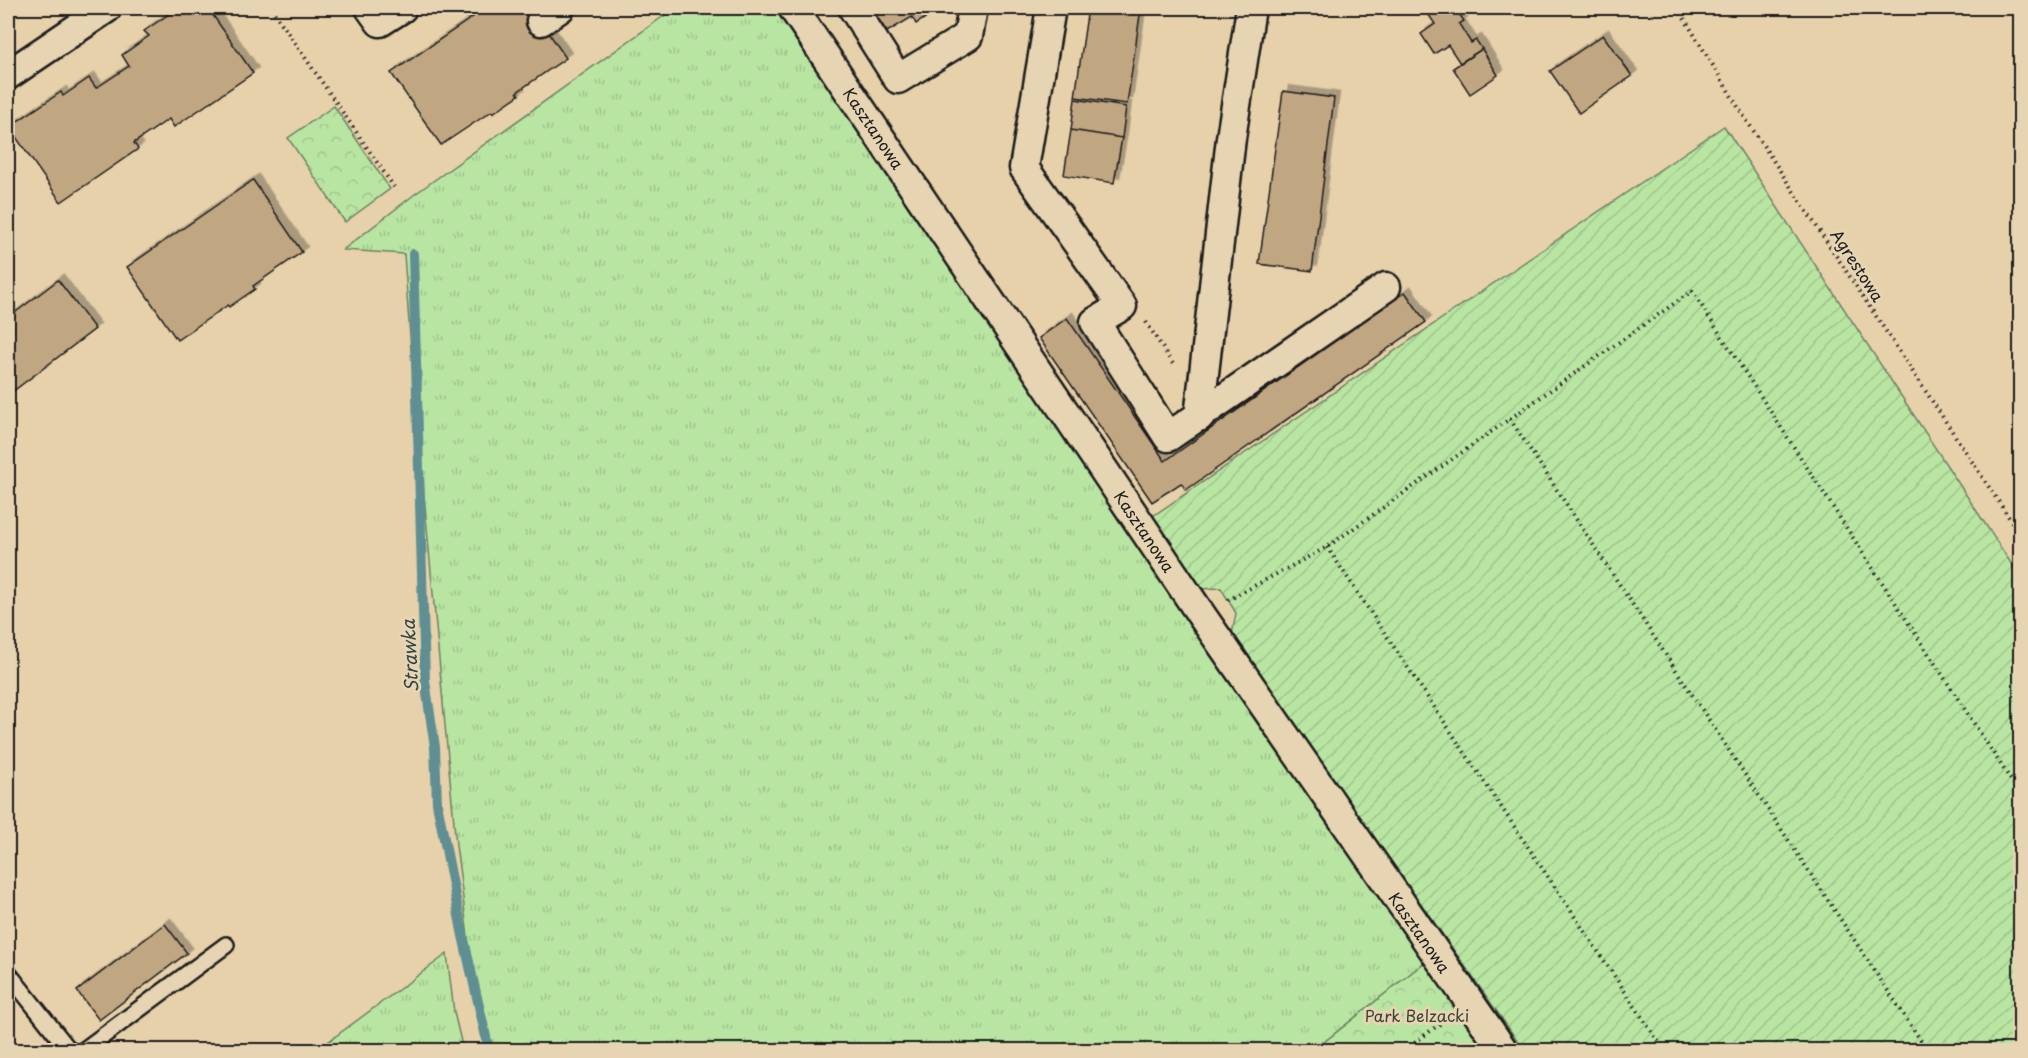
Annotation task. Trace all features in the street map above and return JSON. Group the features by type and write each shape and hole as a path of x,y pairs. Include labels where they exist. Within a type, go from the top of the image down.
{"street":[{"path":"8,75 107,8"},
{"path":"370,8 381,22 402,8"},
{"name":"Kasztanowa","path":"794,8 1208,626 1503,1050"},
{"path":"853,8 898,79 968,36 973,8"},
{"path":"1051,8 1024,168 1122,306 1095,322 1168,437 1386,287"},
{"path":"1199,417 1231,138 1251,8"}],"lane":[{"path":"84,1050 226,945"},
{"path":"8,974 69,1050"}],"path":[{"path":"271,8 394,187"},
{"name":"Agrestowa","path":"1678,8 1743,115 2020,534"},
{"path":"1228,600 1327,548 1692,291 2020,794"},
{"path":"1140,313 1175,367"},
{"path":"1510,419 1927,1050"},
{"path":"1327,548 1664,1050"},
{"path":"1405,1050 1412,1048 1469,1002"}],"green space":[{"path":"675,8 775,8 1425,962 1314,1050 492,1050 469,944 456,845 404,254 343,250 415,194"},
{"path":"334,106 390,189 345,222 288,138"},
{"path":"1724,126 2020,577 2020,1050 1524,1050 1232,635 1236,613 1221,588 1200,589 1150,518"},
{"path":"447,954 454,1012 463,1050 317,1050"},
{"name":"Park Belzacki","path":"1425,962 1486,1050 1314,1050"}],"building":[{"path":"178,8 208,8 253,73 174,127 169,119 134,143 138,149 61,202 9,127 61,92 63,96 89,78 96,88 129,66 122,55 149,36 144,31"},
{"path":"486,8 532,8 566,58 517,92 519,95 441,145 391,73"},
{"path":"871,8 941,8 916,24 912,17 887,32"},
{"path":"1088,8 1141,8 1127,104 1075,97"},
{"path":"1424,8 1455,8 1464,21 1459,24 1471,43 1476,40 1482,49 1460,63 1448,45 1434,54 1421,34 1435,24"},
{"path":"1603,35 1632,76 1579,113 1550,71"},
{"path":"1482,49 1498,75 1470,94 1453,68"},
{"path":"1283,91 1334,98 1312,271 1259,264"},
{"path":"1075,99 1126,107 1122,138 1071,130"},
{"path":"1071,130 1122,138 1114,183 1064,175"},
{"path":"253,180 302,252 253,286 255,289 177,340 127,267"},
{"path":"58,280 95,329 8,395 8,318"},
{"path":"1405,292 1426,322 1186,490 1181,483 1152,502 1039,338 1067,318 1165,461"},
{"path":"165,924 187,953 99,1020 77,991"}],"waterway":[{"name":"Strawka","path":"413,254 425,681 435,747 437,803 463,936 489,1050"}]}
